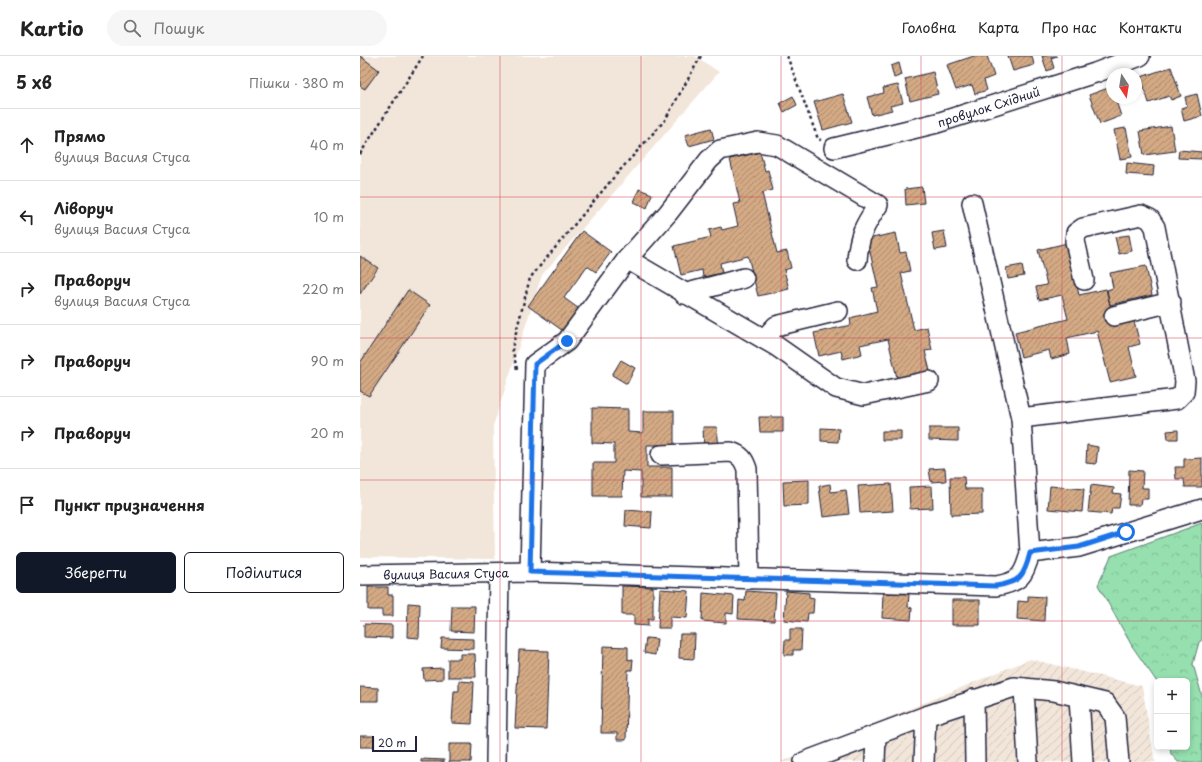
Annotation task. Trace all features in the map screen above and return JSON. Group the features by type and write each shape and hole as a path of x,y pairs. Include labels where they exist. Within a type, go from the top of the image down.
{"street":[{"name":"провулок Східний","path":"834,148 937,123 1096,73 1140,56"},
{"path":"530,572 535,364 567,341 627,259 668,213 709,160 720,150 758,142 777,145 878,205 866,223 859,241 857,260"},
{"path":"972,203 1021,418 1030,553 1079,547 1202,509"},
{"path":"1021,418 1177,399 1184,392 1186,381 1171,302 1155,227 1150,219 1141,215 1083,228 1076,233 1075,241 1084,280"},
{"path":"627,259 764,340 836,388 864,395 929,381"},
{"path":"684,294 744,278"},
{"path":"1114,316 1171,302"},
{"path":"764,340 776,326 838,311"},
{"path":"661,455 731,452 738,454 744,460 747,469 749,579"},
{"name":"вулиця Василя Стуса","path":"360,576 530,572 996,586 1012,583 1020,578 1026,568 1030,553"},
{"path":"496,762 499,573"},
{"path":"804,762 828,757 876,735 926,716 1014,687 1054,691 1106,703 1115,717 1119,762"},
{"path":"1024,688 1028,762"},
{"path":"1079,697 1083,762"},
{"path":"974,699 975,762"},
{"path":"924,762 926,716"},
{"path":"875,762 876,735"}],"path":[{"path":"360,154 423,56"},
{"path":"519,376 512,348 530,278 614,177 665,120 701,56"},
{"path":"787,56 818,139 834,148"}],"shaded area":[{"path":"360,56 695,56 719,72 542,275 493,426 495,559 360,557"},
{"path":"1030,659 1142,686 1155,762 781,762"}],"green space":[{"path":"1202,523 1202,640 1199,642 1193,664 1202,696 1202,762 1178,762 1171,754 1170,750 1190,750 1190,678 1154,678 1132,646 1098,585 1111,556"}],"building":[{"path":"360,56 379,70 365,89 360,86"},
{"path":"974,56 987,56 994,76 984,80 987,90 975,94 972,85 956,90 947,65"},
{"path":"1008,56 1032,56 1034,65 1013,71"},
{"path":"1042,56 1057,56 1051,58 1054,68 1047,71"},
{"path":"899,63 902,75 894,78 891,66"},
{"path":"1171,67 1181,96 1171,100 1169,96 1149,103 1142,77"},
{"path":"933,72 938,94 910,101 905,79"},
{"path":"898,85 903,103 890,106 892,110 872,115 867,97 884,93 883,88"},
{"path":"1106,89 1106,104 1117,104 1121,116 1100,124 1089,95"},
{"path":"843,94 852,122 823,130 814,102"},
{"path":"1197,94 1202,116 1184,121 1181,108 1187,106 1185,97"},
{"path":"793,96 797,105 784,112 780,103"},
{"path":"1171,126 1175,151 1144,155 1140,131"},
{"path":"711,128 714,139 689,146 685,135"},
{"path":"1126,128 1132,157 1120,159 1114,130"},
{"path":"1179,150 1202,152 1202,159 1178,158"},
{"path":"760,152 765,171 768,170 773,190 762,193 777,253 787,251 791,268 784,270 789,289 758,296 748,256 720,263 722,273 703,277 702,270 681,275 674,246 711,237 709,230 721,227 722,230 738,226 733,204 740,203 730,159"},
{"path":"1127,163 1154,166 1153,176 1126,174"},
{"path":"922,187 924,203 906,205 905,189"},
{"path":"639,189 652,194 647,208 634,202"},
{"path":"582,231 611,252 596,272 587,266 564,298 582,311 566,333 528,306"},
{"path":"944,231 947,248 935,250 932,233"},
{"path":"896,233 900,253 906,252 910,271 901,273 914,330 927,327 932,350 925,351 930,371 897,378 888,339 860,345 862,354 843,359 841,351 819,356 814,333 851,325 850,318 877,311 872,288 878,287 867,239"},
{"path":"1129,235 1132,251 1119,254 1115,237"},
{"path":"1067,243 1079,295 1106,289 1115,325 1134,321 1140,344 1129,347 1136,376 1110,382 1097,331 1067,338 1070,354 1051,359 1049,350 1021,357 1015,332 1068,319 1062,295 1039,300 1036,287 1047,285 1038,250"},
{"path":"360,256 378,268 360,294"},
{"path":"1022,265 1024,276 1008,279 1006,268"},
{"path":"1146,266 1152,295 1110,305 1107,290 1113,288 1110,273"},
{"path":"408,290 430,305 369,396 360,391 360,363"},
{"path":"621,360 635,368 627,384 612,375"},
{"path":"592,408 628,409 628,432 643,433 643,411 674,411 674,445 647,445 647,467 672,467 672,497 641,497 641,472 623,471 622,496 593,496 593,463 614,463 614,444 592,443"},
{"path":"759,417 783,417 783,432 760,432"},
{"path":"703,427 717,427 719,449 704,450"},
{"path":"821,428 839,429 838,442 821,441"},
{"path":"929,428 958,428 958,441 929,440"},
{"path":"1178,430 1178,439 1168,439 1167,431"},
{"path":"882,431 901,431 901,440 882,440"},
{"path":"1087,445 1098,447 1096,464 1086,463"},
{"path":"1202,458 1202,487 1185,487 1184,479 1176,479 1175,467 1184,467 1184,459"},
{"path":"945,468 946,481 931,482 929,469"},
{"path":"1129,470 1143,471 1142,488 1148,488 1148,499 1141,499 1140,505 1128,505"},
{"path":"950,477 964,477 965,489 982,489 982,514 951,515"},
{"path":"809,480 809,505 784,506 783,481"},
{"path":"830,484 831,492 846,490 849,514 823,517 819,486"},
{"path":"891,484 893,511 860,513 858,486"},
{"path":"1091,485 1114,488 1113,493 1121,494 1119,508 1112,508 1111,514 1088,512"},
{"path":"932,486 933,508 910,509 909,487"},
{"path":"1050,486 1084,489 1082,512 1048,509"},
{"path":"626,510 652,512 651,528 625,526"},
{"path":"622,586 653,587 653,619 648,619 648,626 634,625 634,615 622,615"},
{"path":"368,587 388,587 388,595 393,595 393,616 382,616 382,610 368,610"},
{"path":"660,589 689,591 687,618 670,617 670,628 658,628"},
{"path":"746,591 776,593 774,621 738,619 739,600 745,601"},
{"path":"786,591 809,593 809,597 814,598 813,613 808,613 807,622 784,620"},
{"path":"703,593 734,596 733,614 726,613 726,623 702,621"},
{"path":"883,593 909,594 908,607 912,608 911,620 882,618"},
{"path":"1028,596 1045,597 1044,621 1017,619 1018,601 1028,602"},
{"path":"952,600 980,600 980,625 952,625"},
{"path":"408,603 420,604 419,638 407,637"},
{"path":"452,606 475,606 474,632 451,631"},
{"path":"364,624 392,625 392,638 364,637"},
{"path":"790,629 802,629 801,650 793,650 793,655 784,655 785,640 790,640"},
{"path":"680,634 695,634 694,659 679,658"},
{"path":"442,638 474,639 474,649 441,648"},
{"path":"646,638 657,639 655,655 644,653"},
{"path":"603,646 628,647 628,660 633,659 632,670 628,670 626,740 617,740 617,733 601,733"},
{"path":"519,650 549,651 546,729 515,728"},
{"path":"460,654 475,654 476,677 448,677 448,659 460,659"},
{"path":"443,668 443,679 424,680 423,669"},
{"path":"459,681 474,682 472,724 452,723 454,691 459,691"},
{"path":"360,687 378,688 378,701 360,701"},
{"path":"360,736 374,736 374,747 360,747"},
{"path":"449,744 472,744 471,762 449,762"},
{"path":"421,759 444,760 444,762 421,762"}],"route":[{"path":"567,341 535,364 530,572 996,586 1012,583 1020,578 1026,568 1030,553 1079,547 1126,532"}]}
